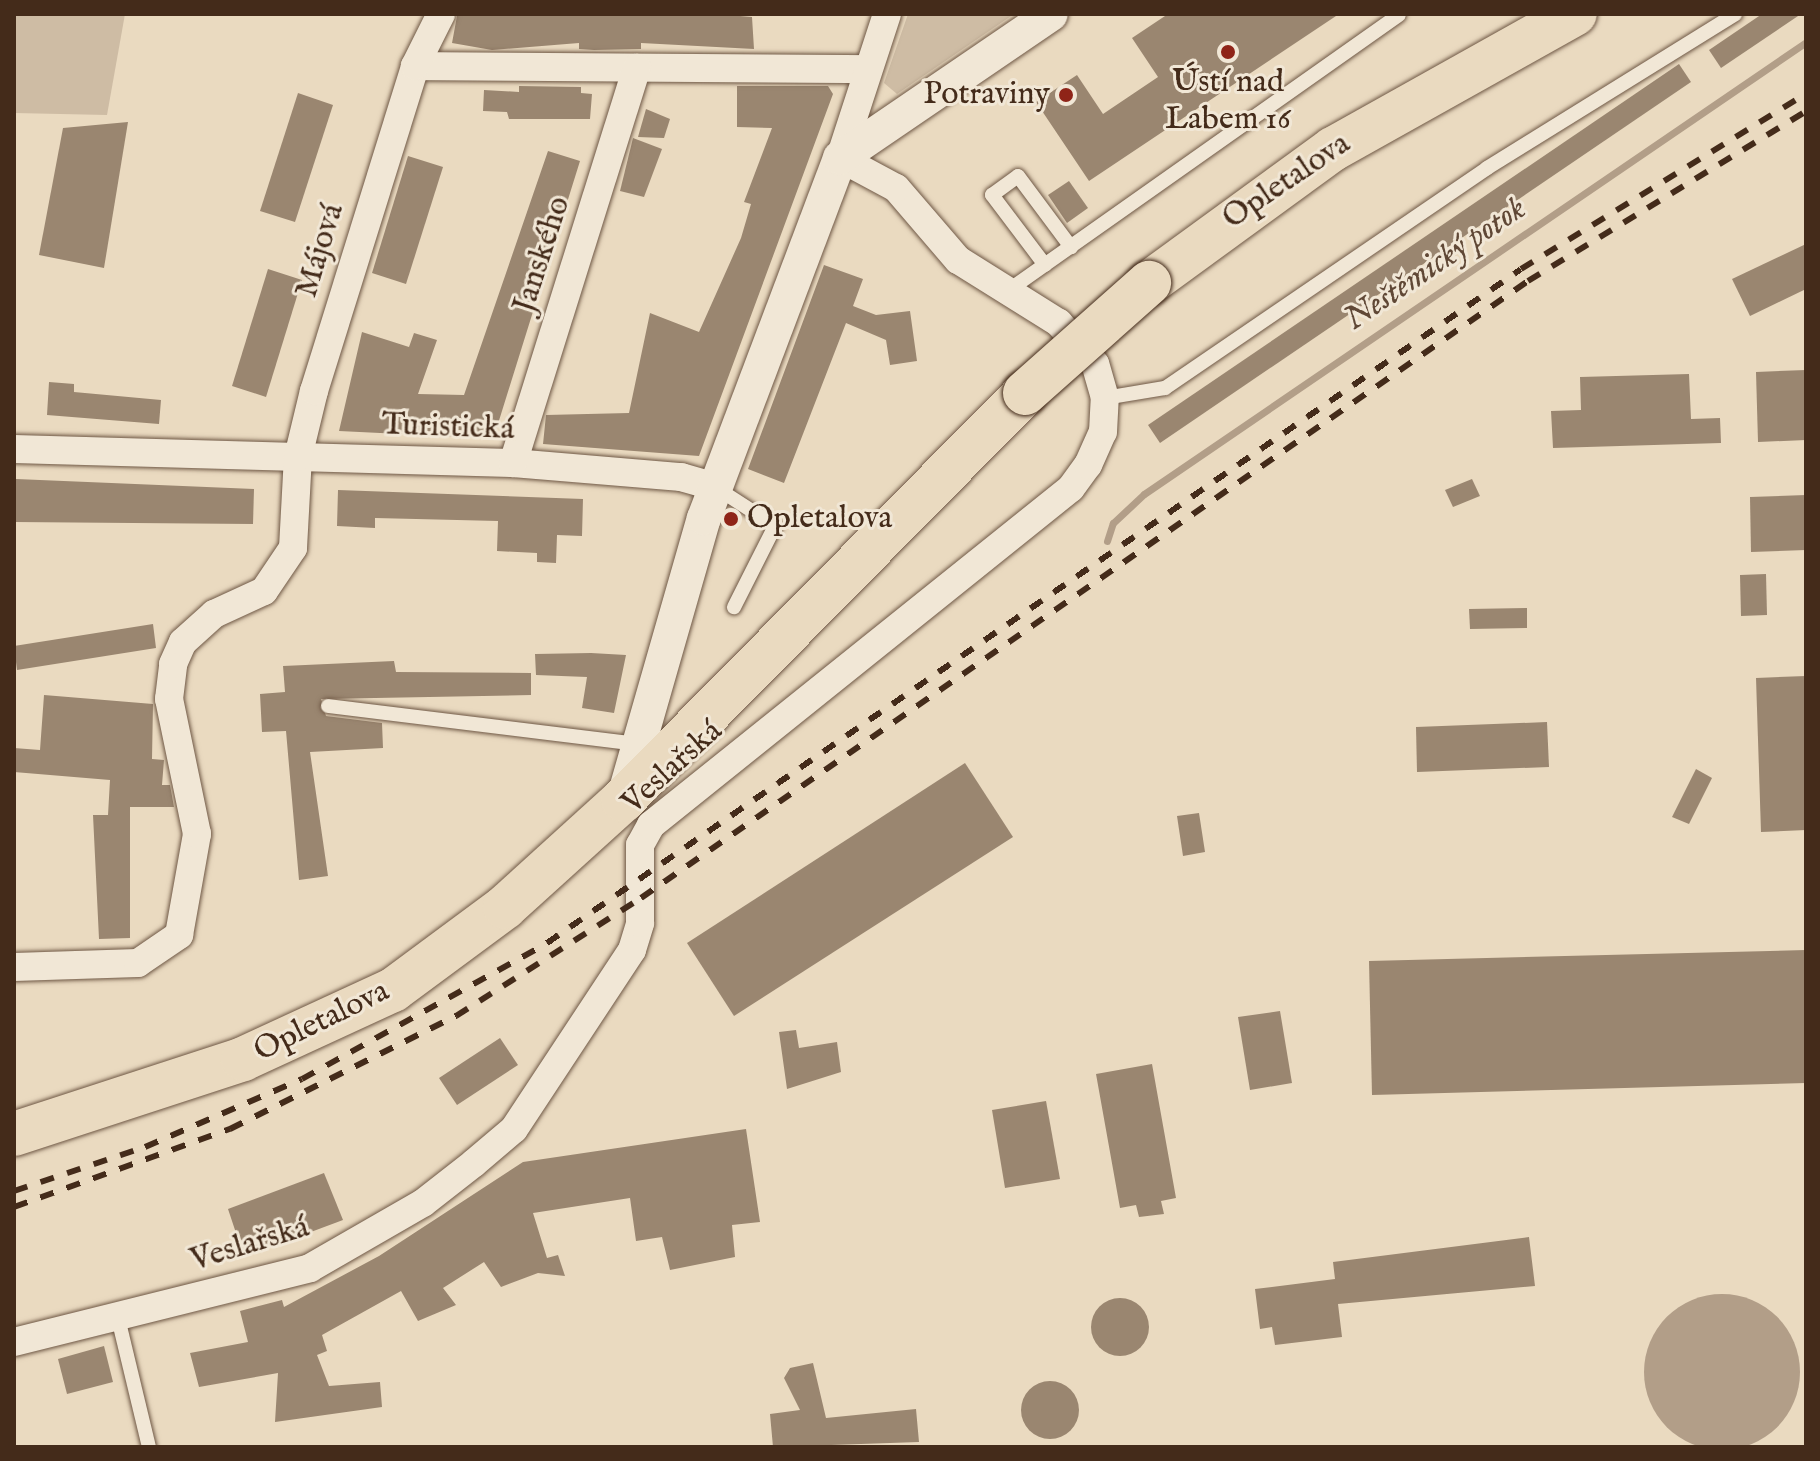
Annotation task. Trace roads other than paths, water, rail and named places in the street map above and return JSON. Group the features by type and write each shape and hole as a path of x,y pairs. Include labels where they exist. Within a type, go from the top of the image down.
{"main road":[{"name":"Opletalova","path":"14,1134 243,1059 393,990 505,907 623,800 1025,393 1149,283 1333,149 1575,14"}],"street":[{"name":"Májová","path":"14,967 138,963 179,935 197,834 169,699 173,664 183,642 214,614 264,591 282,571 293,548 298,457 415,66 441,14"},
{"path":"623,800 715,487 840,158 887,14"},
{"path":"840,158 1051,14"},
{"path":"415,66 867,69"},
{"name":"Janského","path":"513,463 637,68"},
{"name":"Veslařská","path":"14,1342 310,1268 423,1203 514,1129 632,950 640,923 640,845 651,825 1071,488 1103,432 1105,398 1095,364 1059,323 958,260 896,188 840,158"},
{"name":"Turistická","path":"14,449 513,463 681,477 715,487"}],"lane":[{"path":"1105,398 1165,388 1487,168 1735,14"},
{"path":"1009,290 1399,15"},
{"path":"1045,265 992,195 1018,176 1071,247"},
{"name":"Turistická","path":"715,487 775,526 734,607"},
{"path":"328,706 639,744"},
{"path":"118,1318 149,1447"}],"waterway":[{"name":"Neštěmický potok","path":"1107,541 1113,523 1144,494 1806,42"}],"railway":[{"path":"14,1191 145,1147 302,1079 547,943 1521,269 1806,94"},
{"path":"14,1207 230,1129 456,1016 641,898 1528,281 1806,111"}],"place":[{"name":"Ústí nad Labem 16","path":"1228,52"},
{"name":"Potraviny","path":"1066,95"},
{"name":"Opletalova","path":"731,519"}]}
